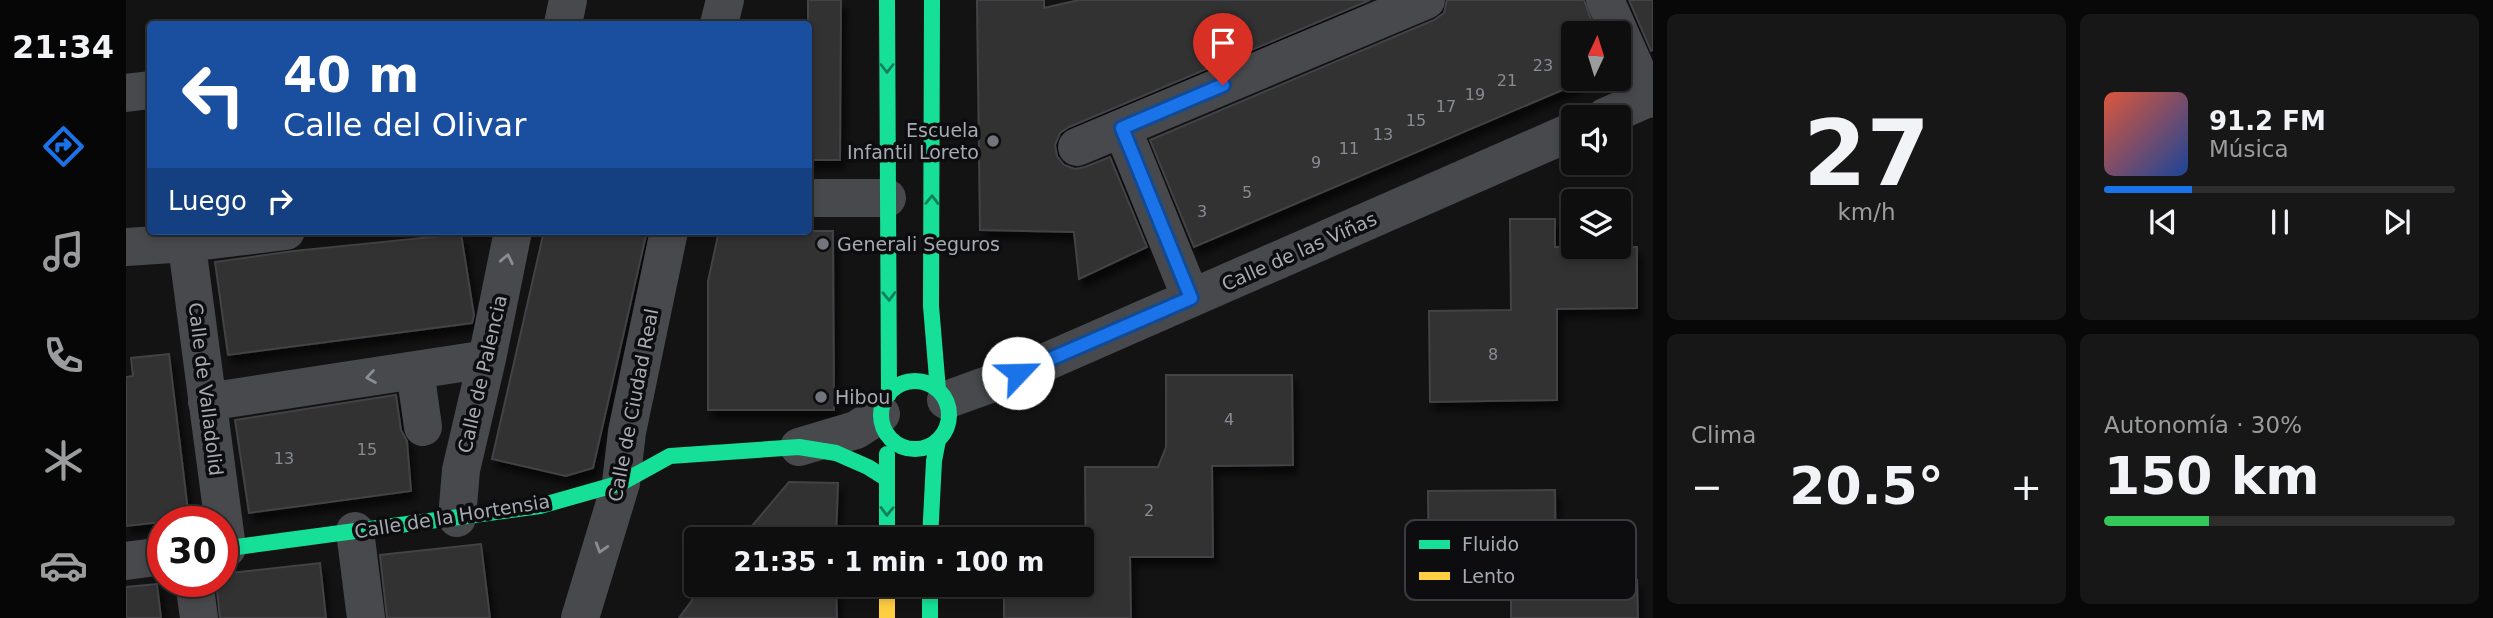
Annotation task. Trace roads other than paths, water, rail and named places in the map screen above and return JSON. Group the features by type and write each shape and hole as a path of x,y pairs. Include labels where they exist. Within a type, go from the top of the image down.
{"street":[{"path":"564,21 568,0"},
{"path":"720,21 725,0"},
{"path":"887,0 887,527"},
{"path":"932,0 931,306 948,422 945,432 938,440 925,447 911,449 898,444 886,414 899,385 912,381 926,383 942,395"},
{"path":"1077,147 1426,0"},
{"path":"1605,0 1651,98 1631,106"},
{"path":"126,93 147,90"},
{"path":"1122,128 1191,298"},
{"name":"Calle de las Viñas","path":"942,395 1018,373 1561,136"},
{"path":"812,198 887,198"},
{"path":"126,247 186,237 219,235"},
{"name":"Calle de Palencia","path":"457,518 461,470 512,235"},
{"name":"Calle de Ciudad Real","path":"580,618 621,483 626,432 668,235"},
{"name":"Calle de Valladolid","path":"186,237 219,506"},
{"path":"207,402 487,359"},
{"path":"415,370 423,427"},
{"name":"Calle de la Hortensia","path":"818,450 886,414"},
{"path":"931,527 934,461 938,440"},
{"name":"Calle de la Hortensia","path":"238,546 540,506 621,483 670,456 818,450 868,467 887,479"},
{"path":"355,531 366,618"},
{"path":"126,561 147,558"},
{"path":"196,597 199,618"},
{"path":"887,597 887,618"},
{"path":"930,597 930,618"}],"place":[{"name":"Escuela Infantil Loreto","path":"993,141"},
{"name":"Generali Seguros","path":"823,244"},
{"name":"Hibou","path":"821,397"}]}
